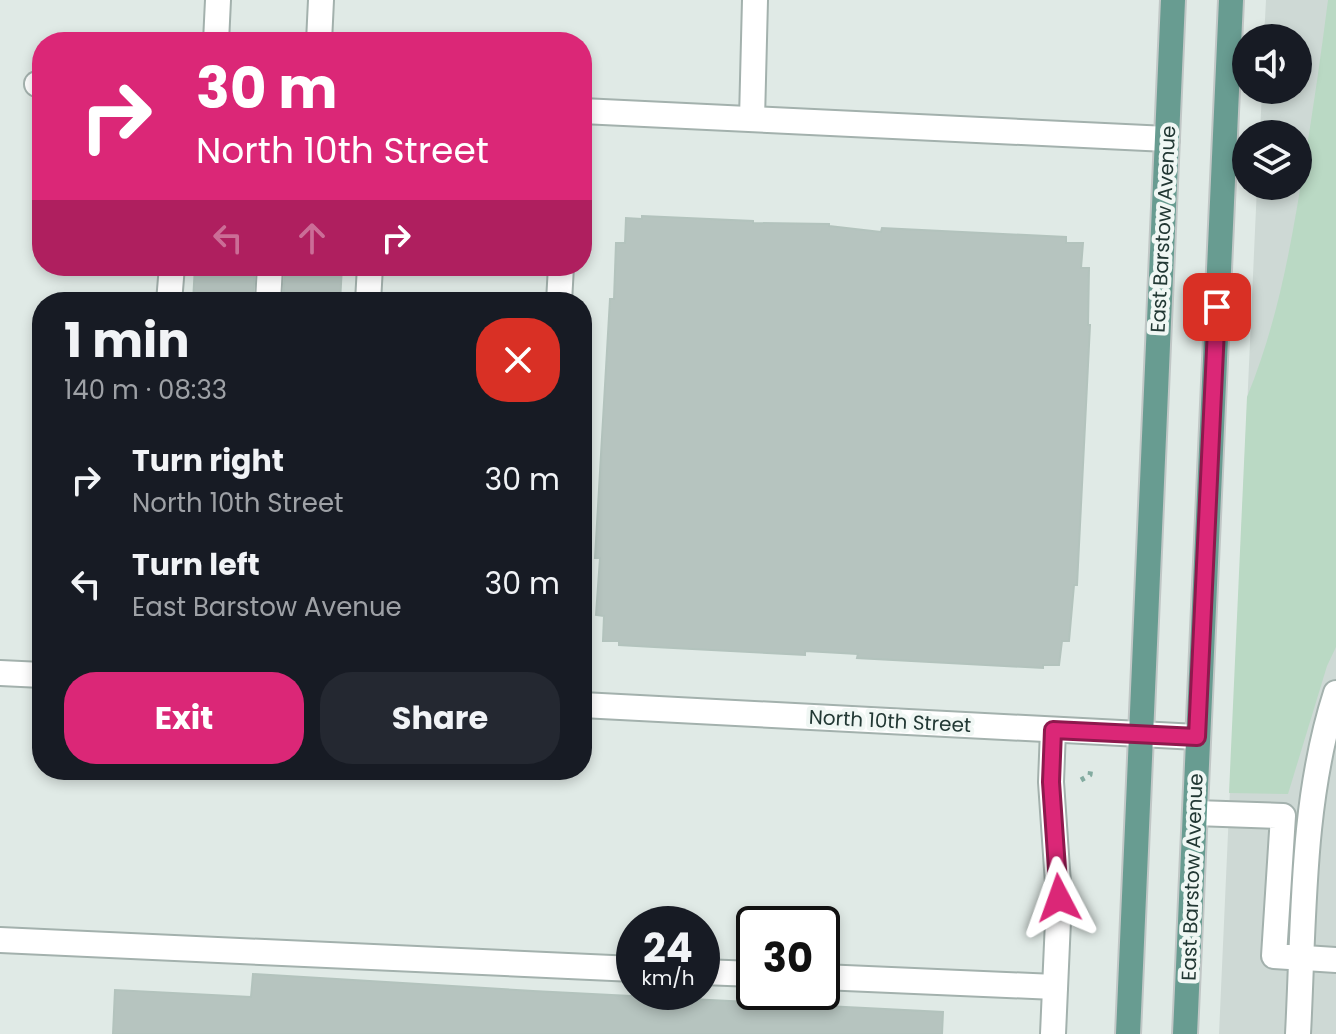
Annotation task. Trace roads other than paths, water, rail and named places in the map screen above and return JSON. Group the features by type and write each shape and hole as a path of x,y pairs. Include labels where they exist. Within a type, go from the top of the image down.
{"main road":[{"name":"East Barstow Avenue","path":"1128,1034 1173,0"},
{"name":"East Barstow Avenue","path":"1185,1034 1231,0"}],"street":[{"path":"216,32 218,0"},
{"path":"319,32 321,0"},
{"path":"752,119 755,0"},
{"path":"592,111 1167,139"},
{"path":"0,673 32,675"},
{"path":"1298,1034 1315,783 1336,693"},
{"name":"North 10th Street","path":"592,706 1197,737"},
{"path":"1053,730 1051,782 1059,898 1053,1034"},
{"path":"1195,813 1283,816 1274,956 1336,960"},
{"path":"0,940 616,968"},
{"path":"840,978 1055,987"}]}
